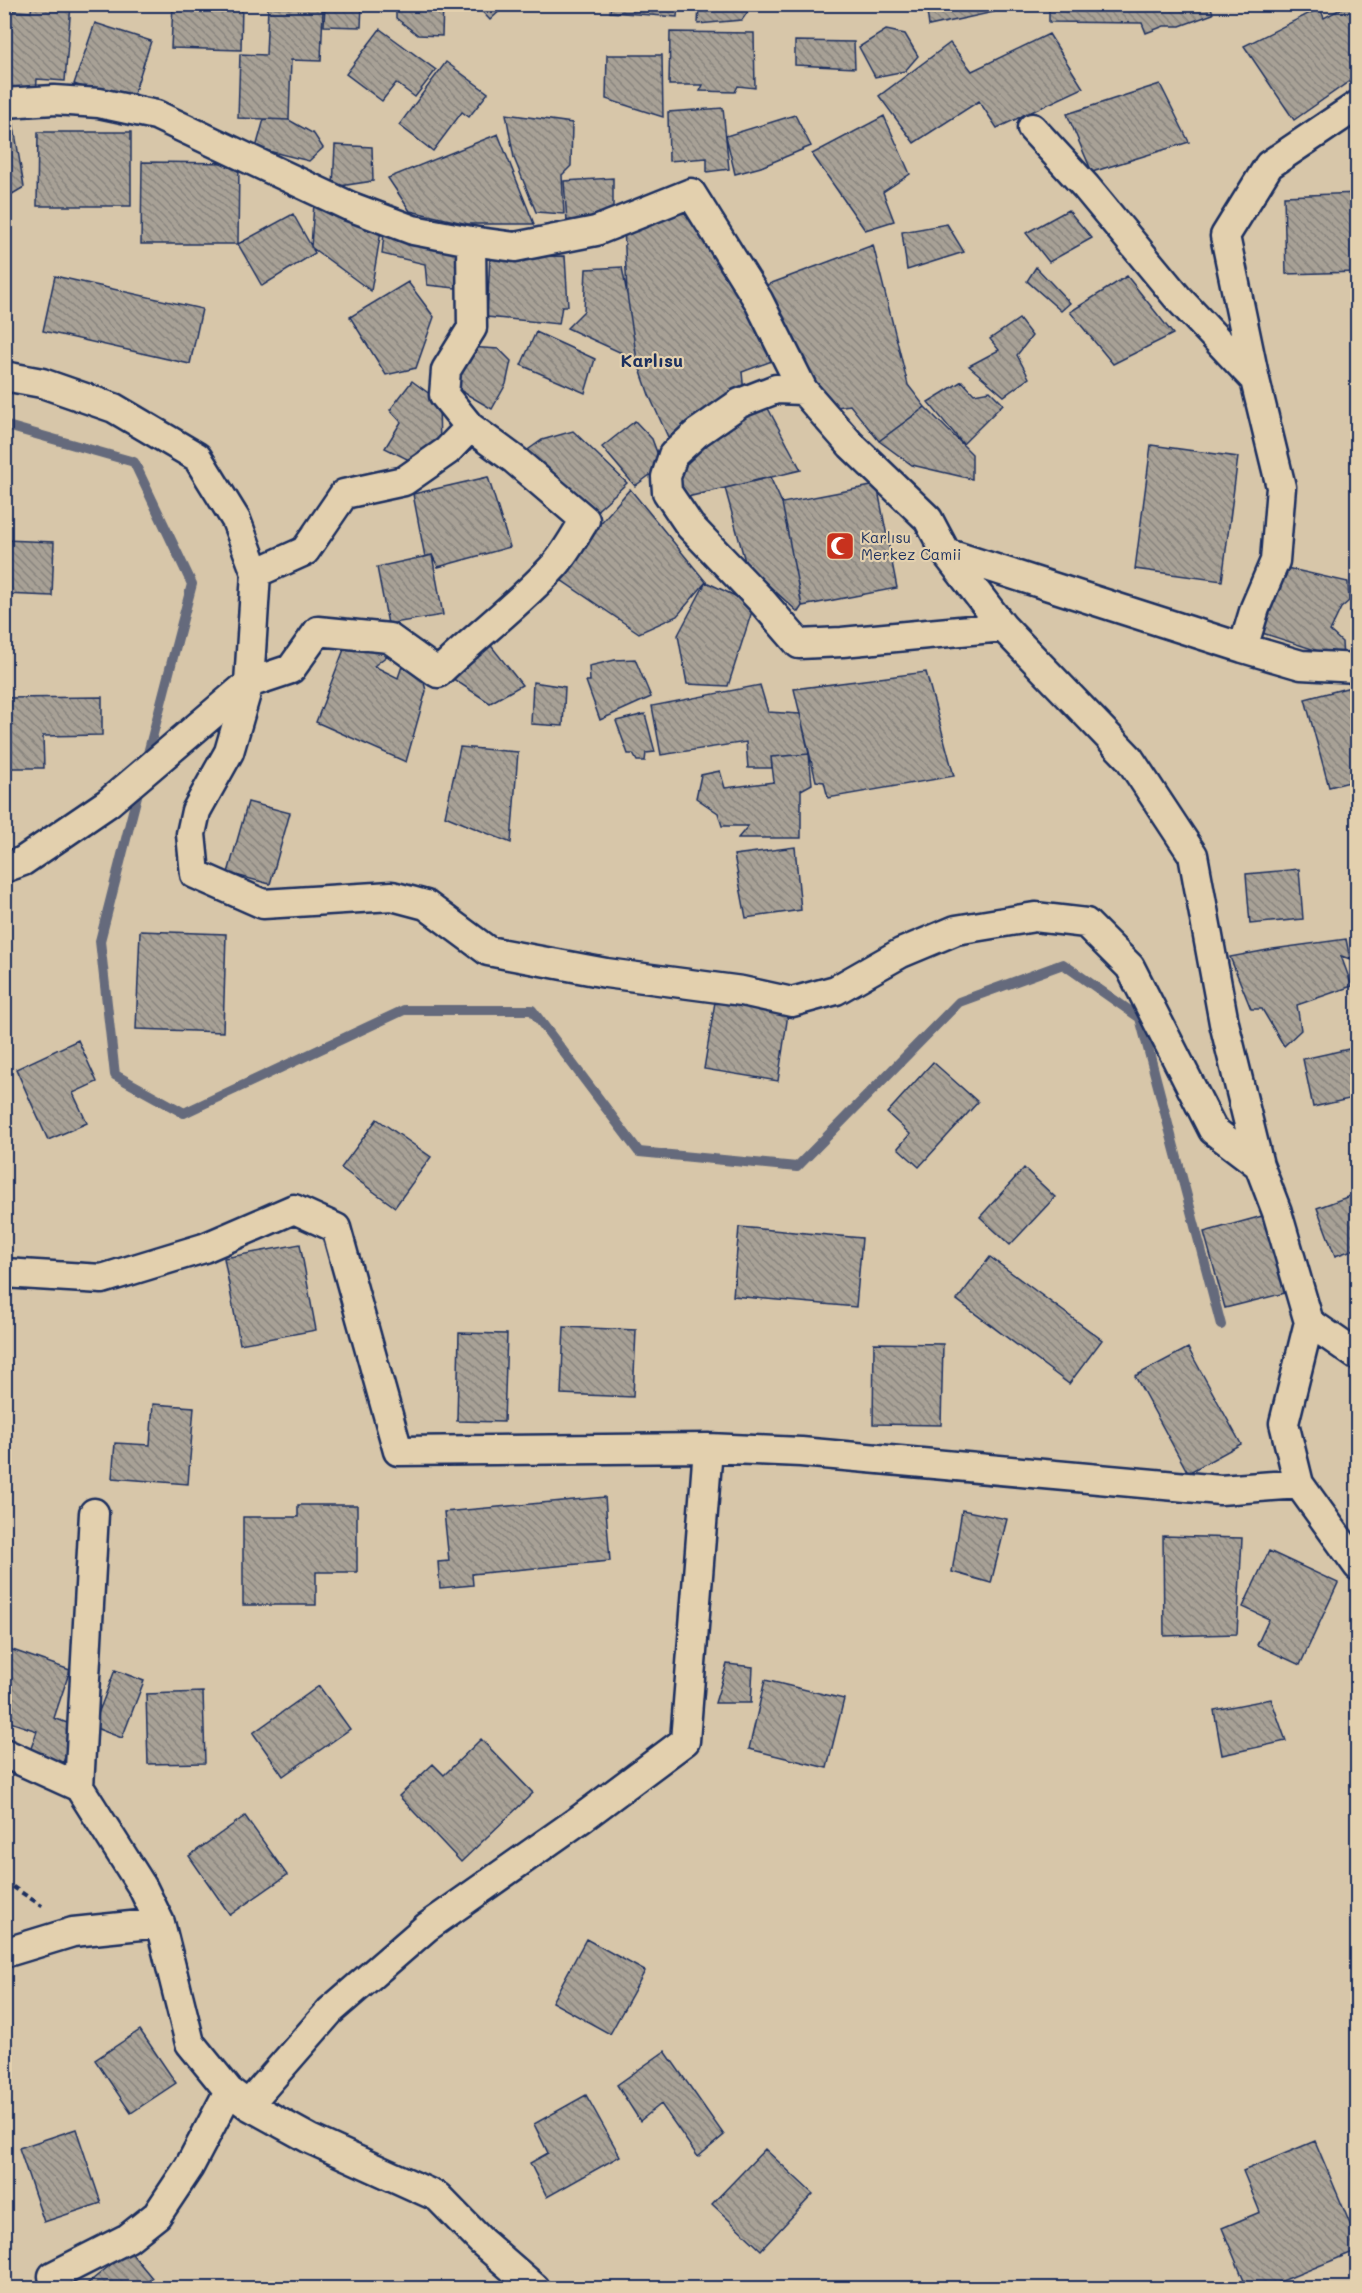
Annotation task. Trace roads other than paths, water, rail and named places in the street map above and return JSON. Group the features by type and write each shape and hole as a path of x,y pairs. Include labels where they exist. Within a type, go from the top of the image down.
{"street":[{"path":"4,103 54,100 99,104 156,115 349,206 413,230 515,247 596,231 691,193 758,300 803,390 851,445 928,519 946,553 1003,627 1129,758 1193,855 1224,1023 1259,1165 1277,1212 1309,1322 1284,1423 1299,1484 1358,1566"},
{"path":"1243,648 1255,608 1275,561 1281,487 1255,380 1225,236 1269,165 1358,105"},
{"path":"1032,128 1086,187 1177,297 1255,380"},
{"path":"4,868 23,861 108,803 249,683 291,669 318,631 389,638 438,673 471,641 521,600 556,564 585,520 515,460 470,427 444,395 446,370 472,328 471,241"},
{"path":"4,376 42,383 114,408 196,457 236,520 256,573 249,683 229,752 196,811 191,834 195,873 262,904 392,896 426,905 488,951 606,973 742,991 792,1002 836,990 901,953 956,930 1035,917 1086,923 1130,967 1213,1130 1259,1165"},
{"path":"803,390 776,389 740,403 697,433 673,455 666,477 666,492 690,526 760,599 799,644 1003,627"},
{"path":"256,573 305,551 344,494 404,481 447,451 470,427"},
{"path":"946,553 1243,648 1301,664 1358,668"},
{"path":"4,1273 102,1279 204,1248 294,1209 336,1228 398,1451 708,1449 801,1452 1220,1490 1299,1484"},
{"path":"1309,1322 1358,1356"},
{"path":"53,2276 128,2238 157,2215 239,2098 330,2011 427,1928 582,1818 685,1741 708,1449"},
{"path":"79,1787 94,1512"},
{"path":"4,1753 79,1787 143,1888 160,1923 190,2043 239,2098 310,2139 438,2197 481,2241 535,2289"},
{"path":"4,1953 73,1932 160,1923"}],"waterway":[{"path":"4,425 134,462 192,584 146,761"},
{"path":"140,784 100,941 115,1075 184,1113 404,1010 532,1010 639,1152 797,1167 959,1002 1063,964 1140,1018 1221,1325"}],"place":[{"name":"Karlısu Merkez Camii","path":"840,546"}],"district":[{"name":"Karlısu","path":"652,360"}]}
